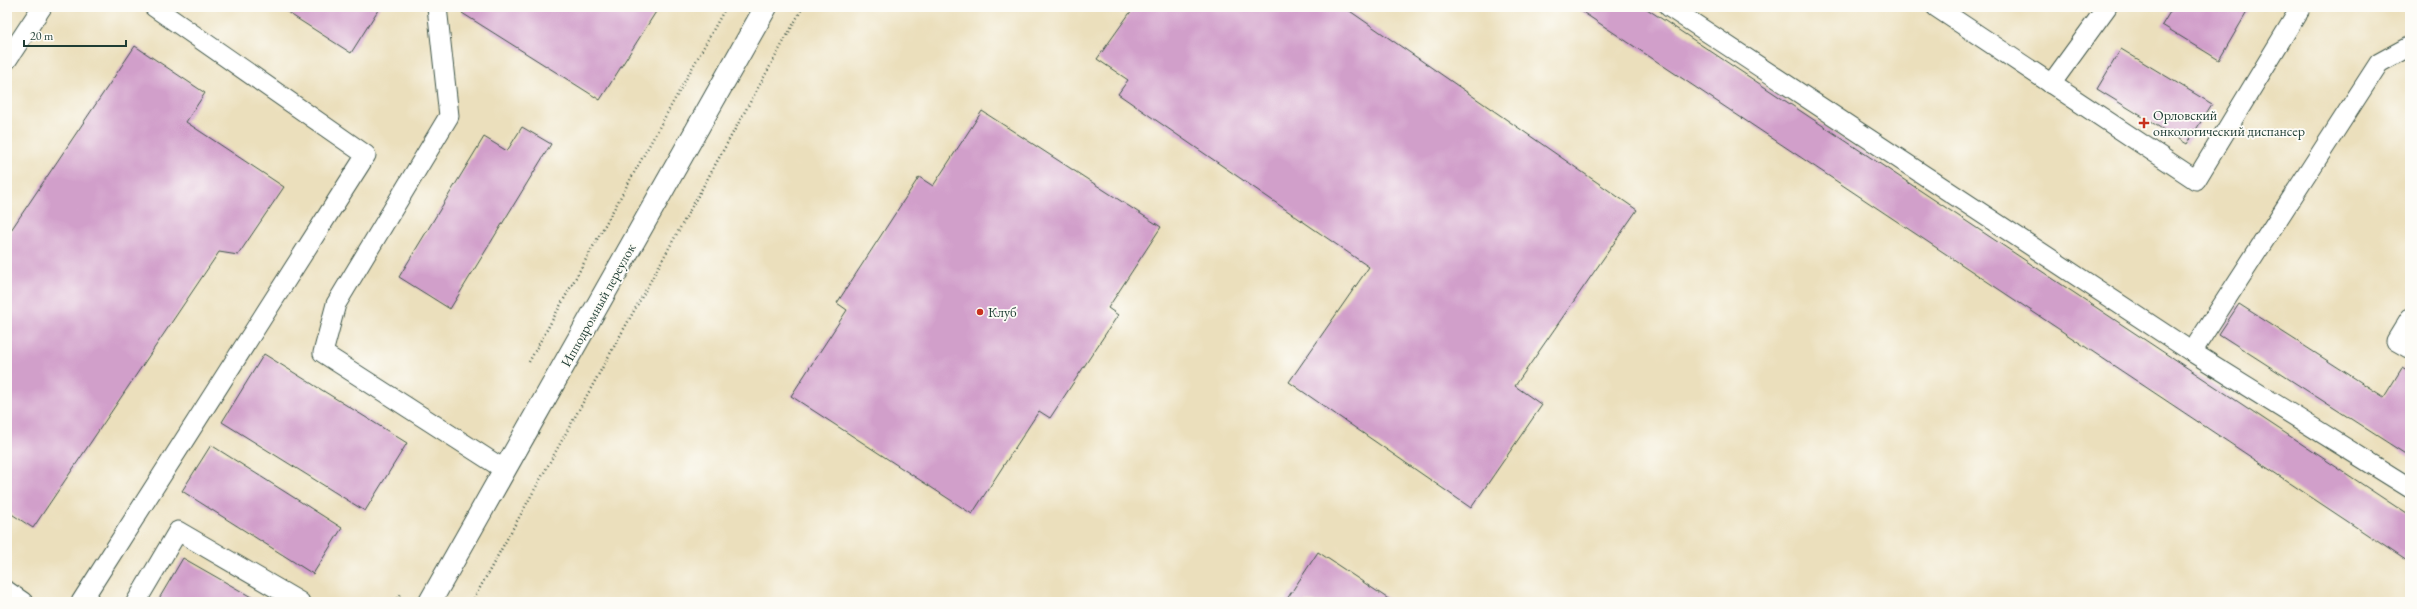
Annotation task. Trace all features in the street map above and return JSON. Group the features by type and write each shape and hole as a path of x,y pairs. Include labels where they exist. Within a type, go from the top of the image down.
{"street":[{"name":"Ипподромный переулок","path":"430,602 766,7"}],"lane":[{"path":"7,60 42,7"},
{"path":"81,602 366,155 154,7"},
{"path":"437,7 449,116 336,304 323,353 505,470"},
{"path":"1669,7 2192,352 2410,488"},
{"path":"1936,7 2196,180 2301,7"},
{"path":"2051,84 2107,7"},
{"path":"2192,352 2379,63 2410,46"},
{"path":"2410,318 2396,341 2410,349"},
{"path":"136,602 178,531 300,602"},
{"path":"7,592 23,602"}],"path":[{"path":"525,370 726,7"},
{"path":"472,602 803,7"},
{"path":"395,602 403,588"}],"building":[{"path":"279,7 380,7 351,53"},
{"path":"465,7 659,7 600,100 462,13"},
{"path":"1134,7 1344,7 1637,210 1515,386 1542,405 1471,508 1289,382 1369,267 1118,94 1128,80 1097,59"},
{"path":"1575,7 1644,7 2410,516 2410,563"},
{"path":"2173,7 2250,7 2219,60 2162,25"},
{"path":"135,46 205,93 186,122 284,187 238,255 219,252 33,528 7,511 7,236"},
{"path":"2121,49 2212,104 2187,144 2097,89"},
{"name":"Клуб","path":"982,111 1161,227 1108,308 1118,315 1050,418 1039,411 972,514 791,396 847,310 837,303 919,177 933,186"},
{"path":"522,127 551,144 450,309 399,277 484,137 507,151"},
{"path":"2239,304 2384,397 2402,368 2410,373 2410,457 2219,334"},
{"path":"264,354 407,443 365,511 222,422"},
{"path":"211,445 342,528 313,574 182,491"},
{"path":"1318,552 1393,602 1285,602"},
{"path":"183,558 260,602 157,602"}],"place":[{"name":"Орловский онкологический диспансер","path":"2144,123"},
{"name":"Клуб","path":"980,312"}]}
